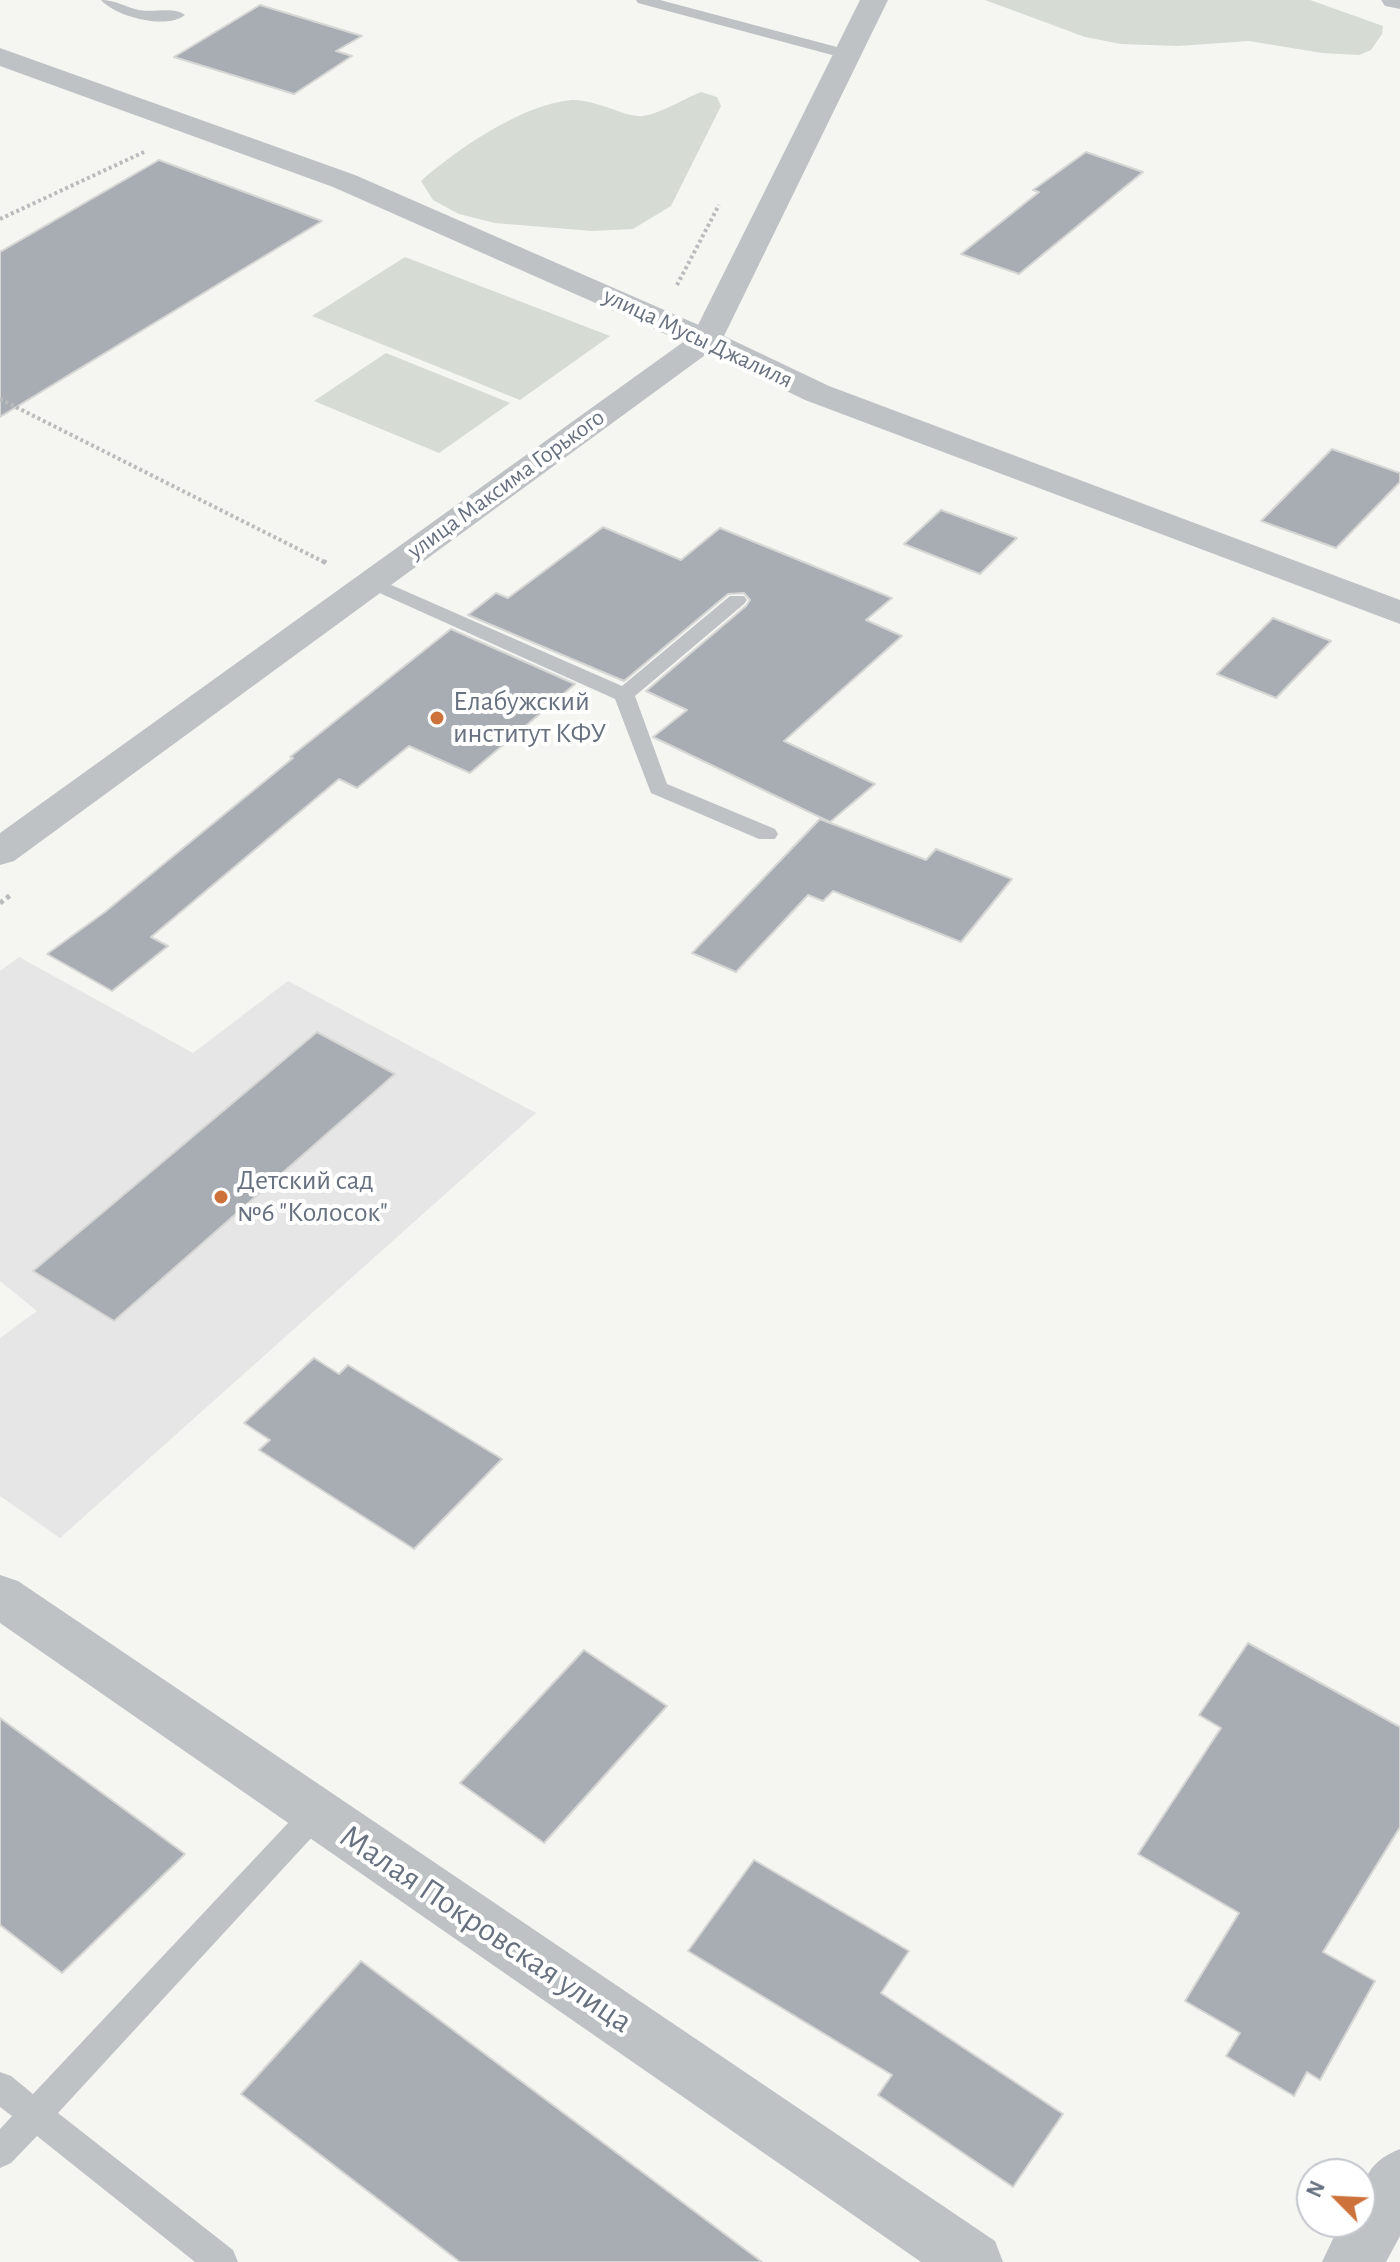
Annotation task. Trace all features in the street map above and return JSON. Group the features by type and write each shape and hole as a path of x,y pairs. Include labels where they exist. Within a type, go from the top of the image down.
{"street":[{"name":"улица Максима Горького","path":"0,852 706,340 874,0"},
{"name":"улица Мусы Джалиля","path":"0,56 344,181 706,340 817,393 1400,613"},
{"name":"Малая Покровская улица","path":"0,1596 973,2262"},
{"path":"1352,2262 1400,2178"}],"lane":[{"path":"108,0 123,12 141,17 178,15"},
{"path":"643,0 847,54"},
{"path":"371,582 624,695 658,788 767,834"},
{"path":"624,695 737,600"},
{"path":"0,2152 316,1813"},
{"path":"0,2087 221,2262"}],"path":[{"path":"0,219 195,127"},
{"path":"0,399 306,555 371,582"}],"shaded area":[{"path":"985,0 1310,0 1383,26 1382,34 1371,50 1359,55 1322,53 1249,41 1178,46 1121,44 1085,37"},
{"path":"701,92 717,97 721,106 671,206 633,229 592,231 495,223 459,214 433,200 421,181 453,155 492,130 553,103 581,100 643,116"},
{"path":"405,257 610,336 520,400 312,316"},
{"path":"386,353 510,403 439,453 314,401"},
{"name":"Детский сад №6 \"Колосок\"","path":"19,957 193,1053 288,981 536,1113 60,1538 0,1496 0,1338 37,1311 0,1281 0,971"}],"building":[{"path":"260,5 362,36 336,51 352,56 294,94 174,57"},
{"path":"1086,152 1143,172 1019,274 961,254 1039,192 1033,190"},
{"path":"159,160 322,221 0,417 0,252"},
{"path":"1332,449 1400,473 1400,482 1336,548 1261,521"},
{"path":"941,510 1017,538 980,574 904,544"},
{"path":"603,527 681,560 720,528 892,598 866,620 902,636 784,741 875,784 830,822 653,737 687,710 646,691 746,606 750,600 744,593 728,594 624,681 468,615 496,593 508,598"},
{"path":"1273,618 1331,641 1276,698 1217,674"},
{"path":"451,629 575,684 470,773 409,746 357,788 339,779 151,937 168,946 112,991 47,954 105,912 293,758 290,757"},
{"path":"820,819 926,860 936,849 1012,879 961,942 833,891 823,901 808,895 736,972 692,953"},
{"path":"317,1032 395,1074 114,1321 33,1271"},
{"path":"314,1358 339,1374 348,1365 502,1459 414,1549 259,1450 270,1440 244,1423"},
{"path":"1248,1643 1400,1727 1400,1827 1323,1952 1375,1981 1320,2080 1307,2072 1294,2096 1226,2056 1240,2033 1185,2001 1239,1913 1138,1854 1221,1728 1199,1715"},
{"path":"584,1650 667,1706 544,1843 460,1783"},
{"path":"0,1718 185,1854 62,1973 0,1925"},
{"path":"754,1860 909,1951 881,1993 1063,2114 1013,2187 878,2095 892,2075 688,1951"},
{"path":"361,1961 762,2262 460,2262 241,2094"}],"place":[{"name":"Елабужский институт КФУ","path":"437,718"},
{"name":"Детский сад №6 \"Колосок\"","path":"221,1197"}]}
